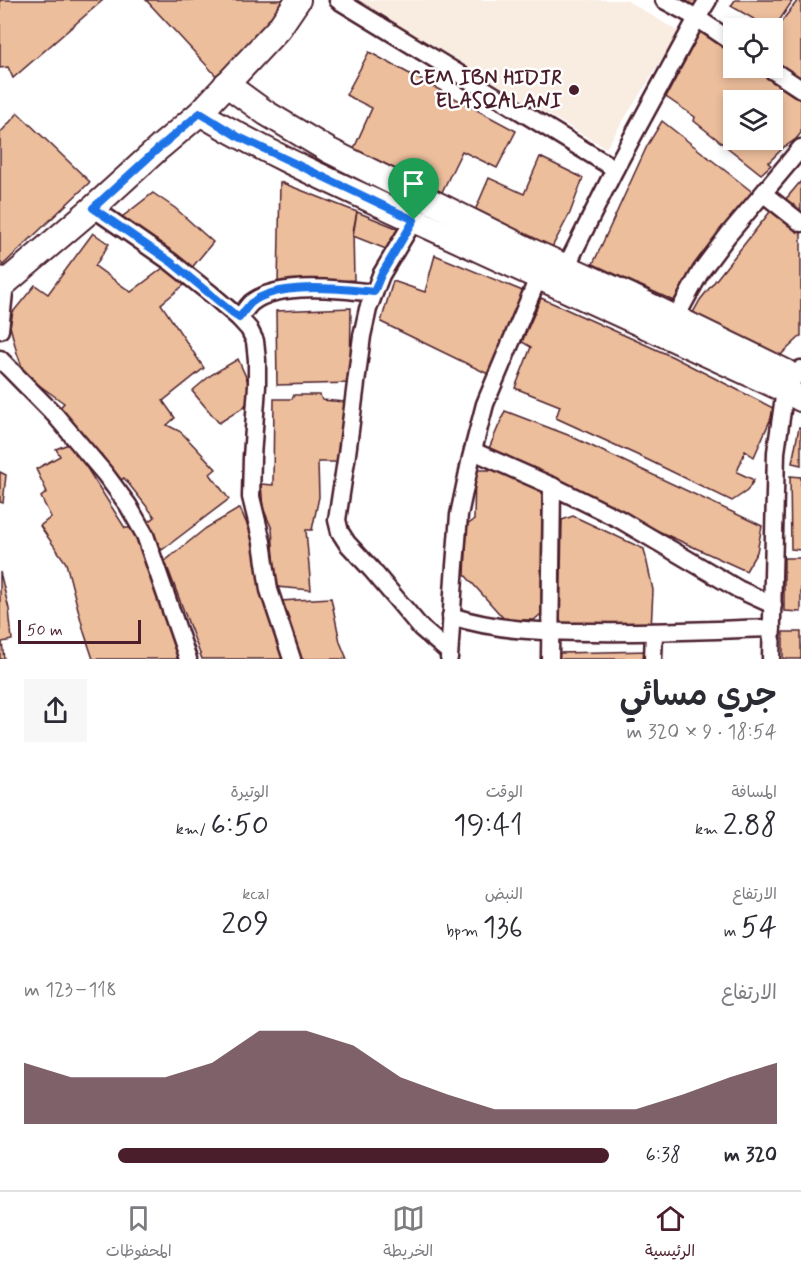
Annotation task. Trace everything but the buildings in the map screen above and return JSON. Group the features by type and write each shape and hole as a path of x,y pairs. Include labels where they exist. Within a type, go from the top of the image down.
{"street":[{"path":"0,330 3,281 93,208 200,113 279,28 298,0"},
{"path":"338,0 615,169"},
{"path":"664,0 723,36"},
{"path":"566,267 615,169 708,0"},
{"path":"783,77 801,89"},
{"path":"226,84 266,113 328,150 531,251 675,318 797,383"},
{"path":"200,113 237,136 538,278 797,383"},
{"path":"675,318 701,271 801,148"},
{"path":"764,194 801,224"},
{"path":"93,208 171,262 239,318 249,329 255,341 257,360 251,497 262,542 269,590 292,659"},
{"path":"414,220 381,275 368,309 362,336 337,525 346,543 421,628 449,655"},
{"path":"449,655 459,515 473,451 485,405 538,278"},
{"path":"239,318 252,303 281,290 340,288 374,292"},
{"path":"0,359 56,416 128,505 145,535 188,659"},
{"path":"771,659 776,452 797,383"},
{"path":"473,451 619,519 738,589 772,605"},
{"path":"550,659 552,486"},
{"path":"451,616 472,623 551,632 654,632 772,628"},
{"path":"653,659 654,632"}],"shaded area":[{"name":"CEM IBN HIDJR ELASQALANI","path":"352,0 626,0 679,32 606,148"}],"place":[{"name":"CEM IBN HIDJR ELASQALANI","path":"574,90"}],"route":[{"path":"200,113 237,136 414,220 381,275 374,292 340,288 281,290 252,303 239,318 171,262 93,208 200,113"}]}
